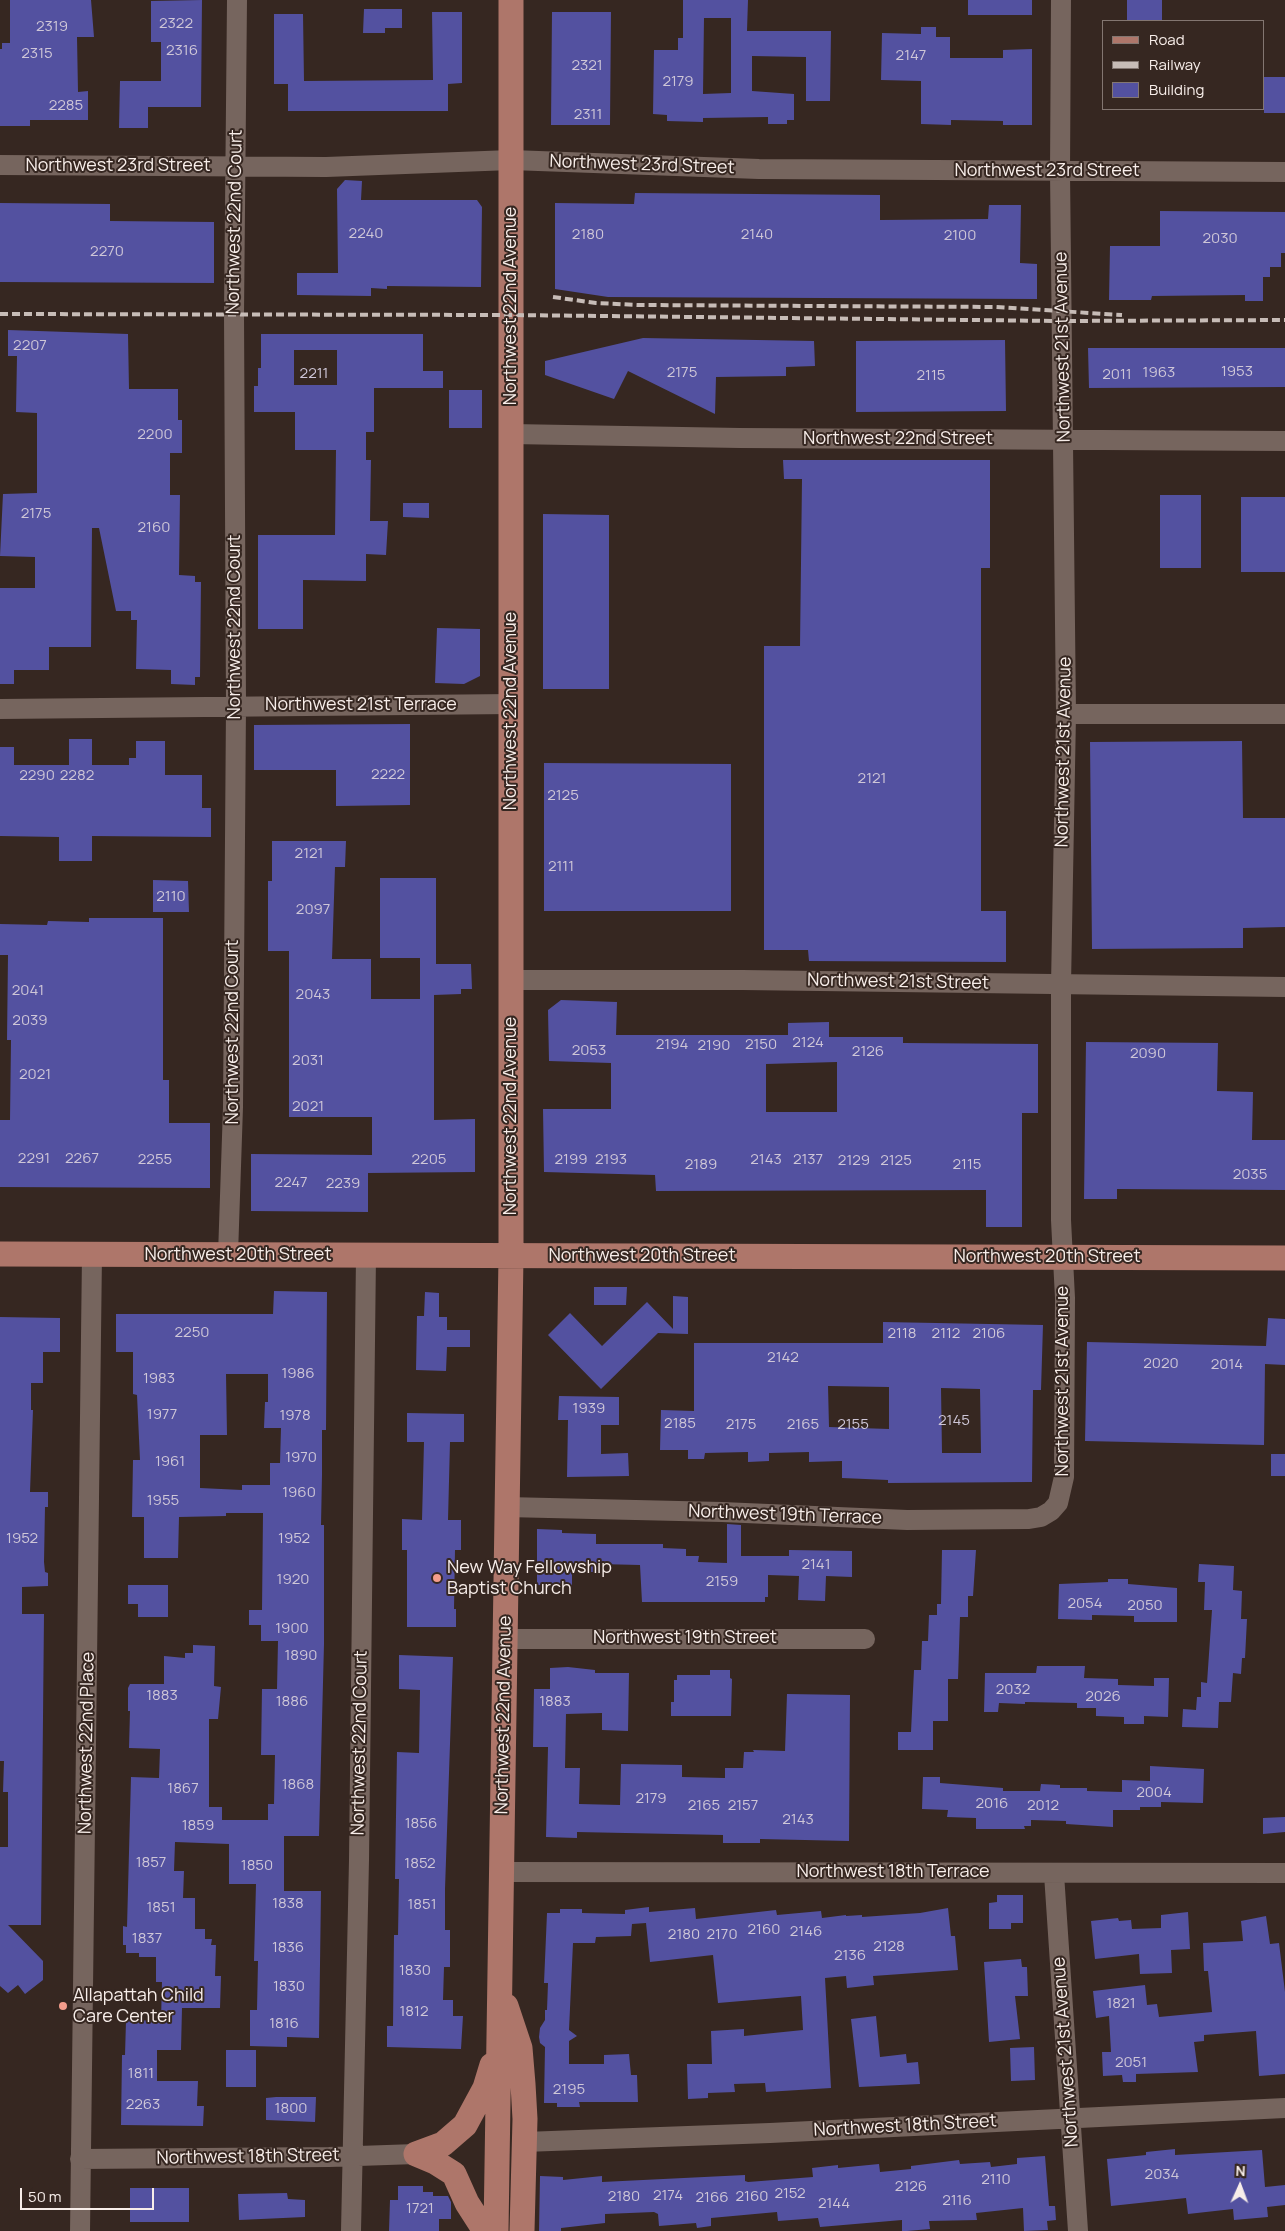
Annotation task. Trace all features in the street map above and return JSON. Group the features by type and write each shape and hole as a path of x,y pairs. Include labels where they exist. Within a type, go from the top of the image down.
{"main road":[{"name":"Northwest 22nd Avenue","path":"496,2231 511,1256 511,0"},
{"name":"Northwest 20th Street","path":"0,1254 1285,1258"},
{"path":"500,1985 520,2048 524,2102 522,2231"},
{"path":"416,2154 443,2144 465,2126 485,2088 499,2044"},
{"path":"416,2154 435,2162 454,2174 467,2204 485,2231"}],"street":[{"name":"Northwest 22nd Court","path":"228,1255 233,1107 236,705 234,314 237,0"},
{"name":"Northwest 21st Avenue","path":"1058,1503 1064,1477 1065,1298 1061,984 1066,714 1060,172 1061,0"},
{"name":"Northwest 23rd Street","path":"0,165 326,167 511,160 759,169 1285,172"},
{"name":"Northwest 22nd Street","path":"511,434 1285,441"},
{"name":"Northwest 21st Terrace","path":"0,709 236,705 512,704"},
{"path":"1066,714 1285,714"},
{"name":"Northwest 21st Street","path":"512,980 1285,987"},
{"name":"Northwest 22nd Place","path":"80,2231 92,1254"},
{"name":"Northwest 22nd Court","path":"351,2231 354,2156 366,1255"},
{"name":"Northwest 19th Terrace","path":"506,1507 722,1512 907,1520 1029,1519 1041,1517 1051,1511 1058,1503"},
{"name":"Northwest 19th Street","path":"505,1639 865,1639"},
{"name":"Northwest 18th Terrace","path":"501,1872 1285,1873"},
{"name":"Northwest 21st Avenue","path":"1054,1874 1078,2231"},
{"name":"Northwest 18th Street","path":"524,2142 1285,2108"},
{"name":"Northwest 18th Street","path":"80,2158 416,2154"}],"building":[{"path":"10,0 91,0 94,37 77,37 78,92 88,91 88,120 30,120 30,126 0,126 0,49 2,49 2,43 10,43"},
{"path":"202,0 201,107 148,107 148,128 119,128 120,81 161,81 161,42 151,42 151,1"},
{"path":"683,0 748,0 747,31 831,31 830,101 806,101 806,57 752,56 752,91 794,94 794,120 787,120 787,124 768,124 768,117 703,118 703,122 667,121 667,115 653,114 654,50 678,50 678,38 683,38","holes":["704,18 731,18 731,93 703,94"]},
{"path":"968,0 1032,0 1032,15 968,15"},
{"path":"1127,0 1162,0 1162,20 1127,20"},
{"path":"364,9 402,9 402,28 385,28 385,33 363,33"},
{"path":"432,12 462,12 462,83 448,84 448,111 288,111 288,84 274,84 274,14 303,14 304,81 433,80"},
{"path":"552,12 611,12 610,125 551,125"},
{"path":"921,27 936,27 936,37 950,37 950,58 1003,58 1003,50 1032,49 1032,125 1003,125 1003,121 951,120 951,125 921,124 921,81 881,80 882,33 921,34"},
{"path":"1265,77 1285,77 1285,113 1264,113"},
{"path":"345,180 362,181 361,200 477,200 482,207 481,287 387,286 387,289 371,288 371,296 297,295 297,273 338,273 337,189"},
{"path":"635,193 880,195 880,220 988,219 989,205 1021,205 1020,263 1037,264 1037,299 608,297 555,289 555,203 634,204"},
{"path":"0,203 110,204 110,221 214,222 214,283 0,282"},
{"path":"1160,211 1285,212 1285,253 1281,253 1281,267 1270,267 1270,277 1263,277 1263,301 1245,301 1245,295 1152,296 1151,300 1109,300 1110,246 1160,246"},
{"path":"8,330 128,334 129,389 178,389 178,420 182,420 182,453 170,453 170,495 180,495 179,575 195,576 195,582 201,582 200,677 195,677 195,685 171,684 171,670 136,669 137,620 131,620 131,611 116,611 99,528 92,528 91,647 49,647 49,670 14,670 14,684 0,684 0,588 35,588 35,557 0,556 3,494 37,493 37,413 16,412 17,356 8,356"},
{"path":"261,334 423,334 423,371 443,371 443,388 374,388 374,432 366,432 366,460 371,460 370,521 388,521 386,555 366,554 366,581 303,580 303,629 258,629 258,535 335,535 336,450 295,450 295,412 254,412 254,386 258,386 258,368 261,368","holes":["294,350 337,350 337,385 294,385"]},
{"path":"643,338 814,341 815,366 786,367 786,376 716,377 715,414 628,371 614,399 545,375 545,361"},
{"path":"1005,340 1006,411 856,412 856,341"},
{"path":"1088,348 1285,348 1285,387 1089,388"},
{"path":"449,390 482,390 482,428 449,428"},
{"path":"783,460 990,460 990,568 981,568 981,911 1006,911 1006,962 809,961 808,950 764,950 764,646 800,646 802,479 784,479"},
{"path":"1160,495 1201,495 1201,568 1160,568"},
{"path":"1241,497 1285,497 1285,572 1241,572"},
{"path":"403,503 429,503 429,518 403,517"},
{"path":"543,514 609,515 609,689 543,689"},
{"path":"437,628 480,629 480,676 464,684 435,683"},
{"path":"410,724 410,805 336,806 336,770 254,770 254,725"},
{"path":"69,739 92,739 92,765 129,765 129,758 136,758 136,741 165,741 165,775 202,775 202,808 211,808 211,837 92,836 92,861 59,861 59,837 0,836 0,747 14,747 14,765 69,765"},
{"path":"1242,741 1243,818 1285,818 1285,927 1243,928 1243,948 1092,949 1090,742"},
{"path":"544,763 731,764 731,911 544,911"},
{"path":"272,841 346,841 345,867 335,867 332,959 371,959 371,999 420,999 420,958 380,958 380,878 436,878 436,964 471,964 472,989 461,989 461,994 434,995 434,1120 475,1119 475,1172 368,1173 368,1212 251,1211 251,1154 372,1155 372,1117 289,1117 289,951 268,951 268,881 272,881"},
{"path":"153,880 188,881 189,912 153,912"},
{"path":"89,918 163,918 163,1080 169,1080 169,1123 210,1123 210,1188 0,1187 0,1120 10,1120 11,1040 7,1040 8,955 0,955 0,924 47,925 48,921 89,922"},
{"path":"561,1000 617,1002 616,1035 788,1035 788,1023 829,1022 829,1037 903,1037 903,1043 1038,1044 1038,1113 1022,1113 1022,1227 986,1227 986,1190 656,1191 655,1175 544,1172 543,1109 611,1109 611,1063 549,1061 548,1010","holes":["837,1062 837,1112 766,1112 766,1064"]},
{"path":"1086,1042 1218,1043 1217,1091 1253,1092 1252,1140 1285,1140 1285,1190 1117,1189 1117,1199 1084,1199"},
{"path":"594,1287 627,1287 626,1305 594,1305"},
{"path":"274,1291 327,1292 326,1430 322,1430 321,1525 324,1525 324,1644 319,1836 284,1836 284,1891 321,1891 319,2038 287,2037 287,2047 250,2046 250,2010 257,2010 258,1961 254,1961 256,1884 229,1884 229,1844 175,1842 174,1871 184,1871 183,1898 195,1898 195,1929 205,1929 205,1939 212,1939 211,1945 216,1945 215,1976 221,1976 220,2008 182,2008 181,2050 157,2050 157,2081 198,2081 197,2106 204,2106 203,2126 121,2125 122,2055 125,2055 126,2021 161,2020 162,1982 156,1982 156,1957 139,1957 139,1953 126,1953 126,1945 123,1945 123,1926 127,1927 131,1777 159,1778 160,1749 129,1748 130,1711 128,1711 128,1688 130,1684 164,1684 164,1656 185,1658 185,1653 193,1653 193,1645 215,1646 214,1686 221,1687 218,1719 209,1719 209,1807 222,1807 222,1820 268,1820 268,1804 274,1804 275,1755 261,1755 262,1689 277,1689 278,1641 261,1641 261,1625 249,1625 249,1610 262,1610 263,1513 226,1513 226,1516 179,1517 178,1558 144,1558 144,1517 132,1517 133,1460 140,1460 137,1395 133,1394 133,1352 116,1352 116,1314 273,1314","holes":["226,1374 268,1374 268,1402 265,1402 264,1428 281,1428 280,1463 270,1463 270,1485 242,1485 242,1490 200,1488 200,1435 227,1435"]},
{"path":"425,1292 439,1293 439,1317 447,1317 447,1330 470,1330 470,1347 447,1347 446,1371 416,1370 417,1316 424,1316"},
{"path":"673,1296 688,1297 688,1334 658,1333 601,1389 548,1335 570,1313 602,1346 647,1302 673,1329"},
{"path":"0,1317 60,1318 60,1352 43,1352 43,1383 31,1383 31,1410 33,1410 30,1492 48,1492 48,1507 45,1507 44,1562 45,1572 48,1573 48,1586 22,1587 22,1614 44,1614 41,1925 8,1925 43,1961 43,1980 25,1994 18,1985 8,1993 0,1986 0,1847 8,1847 8,1792 3,1792 4,1761 0,1761"},
{"path":"1268,1318 1285,1319 1285,1365 1265,1364 1264,1445 1085,1441 1087,1342 1266,1346"},
{"path":"883,1322 1043,1325 1041,1390 1033,1390 1032,1482 888,1483 888,1480 842,1478 842,1461 809,1462 809,1452 769,1453 769,1461 748,1462 748,1452 705,1453 704,1459 688,1459 688,1450 660,1450 661,1410 694,1411 694,1343 883,1343","holes":["828,1386 889,1387 889,1429 829,1427","941,1388 980,1389 981,1453 942,1453"]},
{"path":"559,1396 619,1397 619,1425 601,1425 601,1454 628,1453 629,1476 567,1477 568,1420 558,1420"},
{"path":"407,1413 464,1414 464,1442 450,1442 448,1520 461,1520 461,1550 455,1550 454,1609 456,1609 456,1627 407,1627 407,1550 402,1550 402,1519 422,1520 424,1442 407,1442"},
{"path":"1271,1454 1285,1454 1285,1476 1271,1476"},
{"path":"727,1524 741,1525 741,1556 789,1556 789,1550 852,1551 852,1577 826,1576 825,1601 798,1600 799,1576 768,1575 768,1597 765,1597 765,1602 642,1602 640,1565 599,1564 599,1572 572,1572 572,1586 537,1585 537,1529 562,1530 562,1533 596,1534 596,1544 663,1544 663,1548 686,1549 686,1556 699,1556 698,1562 727,1563"},
{"path":"942,1550 976,1550 973,1596 968,1596 968,1617 960,1617 958,1679 948,1679 948,1721 933,1721 933,1750 898,1750 898,1732 911,1732 914,1670 921,1670 922,1641 928,1641 929,1615 937,1615 937,1604 941,1604"},
{"path":"1199,1564 1234,1566 1233,1590 1242,1591 1241,1619 1247,1619 1245,1658 1242,1658 1241,1674 1233,1673 1231,1702 1219,1702 1218,1728 1182,1727 1183,1709 1196,1710 1197,1697 1201,1697 1201,1682 1207,1683 1212,1610 1204,1610 1205,1582 1198,1582"},
{"path":"1108,1579 1128,1579 1128,1584 1177,1588 1177,1622 1134,1622 1134,1616 1092,1615 1092,1620 1058,1619 1059,1584 1108,1582"},
{"path":"128,1585 168,1585 168,1617 138,1617 138,1604 128,1604"},
{"path":"399,1655 453,1657 445,1889 445,1930 450,1930 450,1967 444,1967 443,2000 453,2000 453,2016 463,2016 461,2049 387,2047 387,2026 393,2026 394,1935 398,1935 399,1879 395,1879 397,1752 419,1753 420,1690 399,1689"},
{"path":"1037,1666 1085,1666 1084,1678 1118,1679 1118,1685 1154,1686 1154,1678 1169,1678 1168,1717 1144,1716 1144,1724 1124,1724 1124,1717 1096,1716 1096,1708 1077,1708 1077,1703 999,1703 998,1712 984,1712 985,1673 1036,1673"},
{"path":"568,1667 595,1670 595,1673 629,1673 628,1731 602,1730 602,1713 566,1714 565,1768 580,1768 579,1804 620,1805 621,1764 682,1765 682,1777 725,1778 725,1768 743,1768 744,1752 754,1752 753,1750 785,1751 787,1694 850,1695 849,1841 760,1839 760,1843 723,1843 723,1835 577,1832 577,1838 546,1837 548,1747 533,1747 534,1689 550,1689 550,1668"},
{"path":"710,1670 730,1670 730,1678 732,1679 731,1716 671,1716 671,1702 674,1702 674,1680 677,1680 677,1675 710,1675"},
{"path":"1150,1766 1204,1769 1203,1803 1161,1802 1161,1807 1140,1807 1140,1810 1113,1810 1113,1827 1066,1824 1066,1821 1031,1820 1031,1826 1024,1826 1025,1829 976,1829 976,1818 947,1817 948,1810 922,1809 923,1777 940,1777 940,1783 1003,1788 1003,1791 1040,1791 1041,1784 1060,1785 1060,1788 1087,1788 1087,1791 1122,1792 1122,1780 1150,1781"},
{"path":"1285,1817 1285,1832 1263,1834 1263,1818"},
{"path":"997,1895 1023,1895 1023,1923 1011,1923 1011,1929 989,1929 989,1903 997,1902"},
{"path":"649,1907 649,1912 695,1908 696,1919 776,1910 777,1915 821,1911 822,1918 846,1915 862,1915 862,1917 920,1913 948,1908 951,1936 955,1936 958,1970 873,1976 874,1985 847,1988 846,1976 825,1978 831,2088 766,2092 765,2083 734,2084 735,2092 708,2093 708,2098 688,2099 687,2064 712,2064 711,2031 744,2029 744,2036 803,2030 801,1996 718,2003 713,1955 650,1962 646,1923 632,1924 631,1936 596,1937 595,1943 573,1943 569,2030 577,2036 569,2041 569,2064 604,2064 604,2055 629,2054 631,2075 637,2075 638,2102 579,2102 580,2107 557,2107 557,2103 544,2103 545,2047 540,2043 539,2037 540,2028 545,2020 545,2010 547,2010 548,1983 544,1983 547,1913 560,1913 560,1909 582,1909 582,1913 625,1914 625,1910"},
{"path":"1188,1912 1190,1949 1171,1950 1172,1973 1140,1974 1139,1954 1095,1959 1091,1921 1118,1918 1119,1921 1131,1920 1132,1929 1161,1928 1161,1915"},
{"path":"1266,1916 1270,1944 1279,1943 1285,1992 1285,2074 1259,2076 1256,2031 1204,2035 1204,2041 1194,2042 1198,2072 1136,2074 1136,2082 1123,2082 1122,2075 1103,2076 1102,2052 1111,2052 1109,2016 1096,2018 1093,1991 1145,1985 1147,2005 1157,2004 1159,2017 1212,2012 1208,1971 1204,1971 1203,1943 1243,1941 1241,1921"},
{"path":"1021,1959 1022,1967 1027,1967 1028,1996 1015,1996 1020,2039 989,2042 984,1962"},
{"path":"876,2016 880,2057 906,2054 907,2063 918,2062 920,2084 859,2087 851,2019"},
{"path":"1034,2047 1035,2080 1011,2081 1010,2048"},
{"path":"226,2050 256,2050 256,2087 226,2087"},
{"path":"316,2097 315,2122 266,2120 266,2098"},
{"path":"1175,2149 1175,2155 1262,2150 1265,2187 1285,2185 1285,2205 1267,2207 1268,2217 1234,2220 1233,2209 1188,2214 1186,2198 1111,2206 1107,2159 1146,2155 1146,2152"},
{"path":"1045,2156 1049,2206 1055,2206 1056,2220 1047,2221 1048,2230 1024,2231 1023,2208 976,2213 977,2220 929,2221 930,2229 907,2231 902,2231 902,2220 820,2227 818,2218 778,2221 777,2212 711,2218 711,2226 697,2228 696,2223 659,2226 658,2214 654,2212 605,2214 605,2223 561,2228 561,2231 539,2231 540,2176 563,2177 563,2180 602,2176 602,2182 745,2175 745,2181 748,2182 813,2177 812,2168 838,2165 838,2168 879,2164 880,2172 911,2169 911,2166 959,2160 960,2164 990,2162 991,2167 1017,2164 1017,2158"},
{"path":"398,2186 423,2186 423,2192 433,2192 433,2196 448,2196 451,2202 451,2219 439,2219 439,2231 389,2231 390,2200 398,2200"},
{"path":"130,2188 189,2188 189,2222 130,2222"},
{"path":"287,2193 288,2199 305,2200 305,2217 239,2220 238,2194"}],"railway":[{"path":"553,297 596,303 639,305 995,307 1122,315"},
{"path":"0,314 511,315 1062,321 1285,320"}],"place":[{"name":"New Way Fellowship Baptist Church","path":"437,1578"},
{"name":"Allapattah Child Care Center","path":"63,2006"}]}
